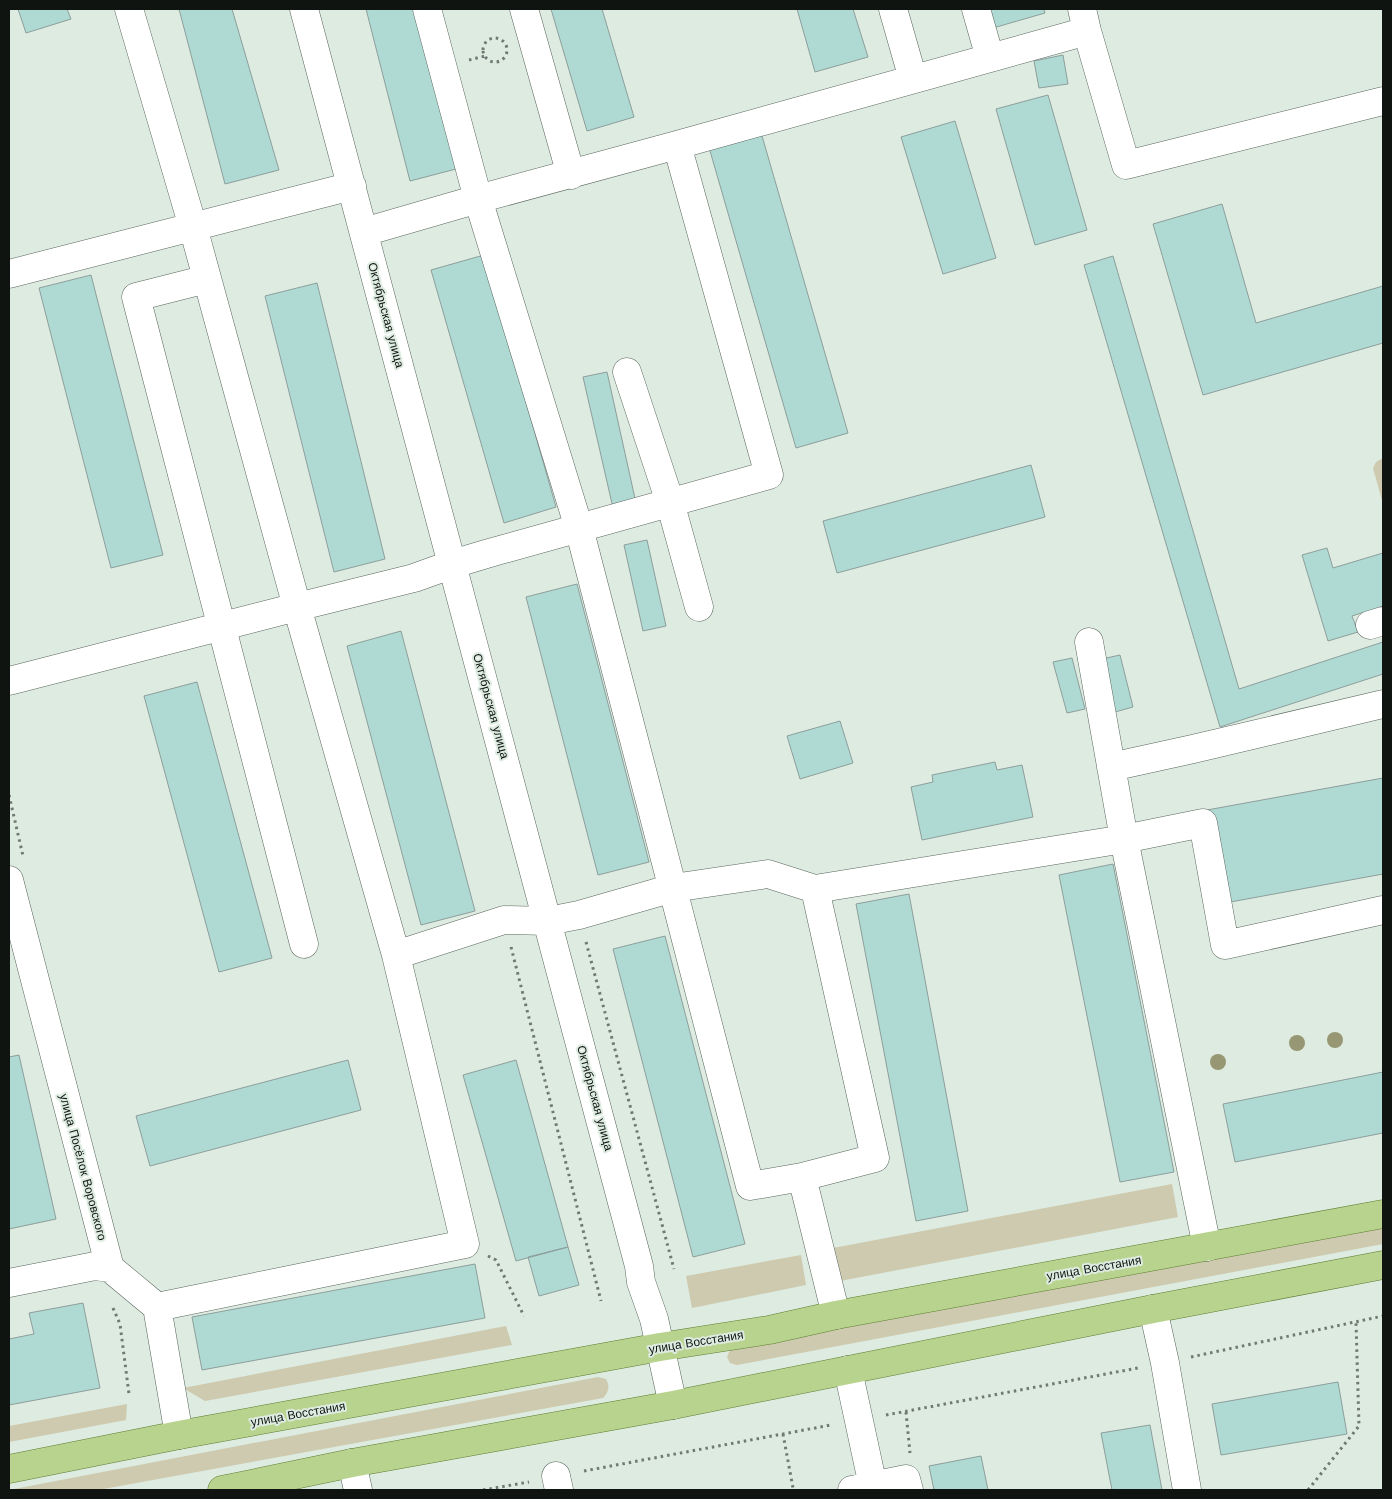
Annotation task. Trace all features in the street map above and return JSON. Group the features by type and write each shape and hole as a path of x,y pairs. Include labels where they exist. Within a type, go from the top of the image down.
{"main road":[{"name":"улица Восстания","path":"9,1469 179,1435 660,1347 769,1330 836,1315 1383,1214"},
{"path":"225,1490 352,1463 673,1405 1383,1265"}],"street":[{"path":"129,9 193,227 297,607 396,955 466,1244 156,1307"},
{"name":"Октябрьская улица","path":"304,9 548,921 660,1347 673,1405"},
{"path":"427,9 478,199 579,528 750,1186 802,1177 875,1158 814,889"},
{"path":"524,9 571,175"},
{"path":"893,9 913,79"},
{"path":"976,9 990,58"},
{"path":"364,232 990,58 1084,20 1126,165 1383,101"},
{"path":"9,681 414,578 453,564 769,475 677,145"},
{"path":"9,274 352,186"},
{"path":"207,279 136,297 304,944"},
{"path":"627,372 670,502 699,607"},
{"path":"1089,642 1124,839 1207,1247"},
{"path":"1111,767 1383,704"},
{"path":"396,955 504,920 548,921 578,915 674,888 768,874 814,889 1124,839 1203,824 1225,945 1383,910"},
{"name":"улица Посёлок Воровского","path":"9,880 16,943 110,1268"},
{"path":"802,1177 836,1315"},
{"path":"9,1283 95,1266 110,1268 156,1307 179,1435"},
{"path":"1153,1309 1165,1363 1187,1490"},
{"path":"848,1370 858,1420 862,1488 908,1484"},
{"path":"352,1463 358,1490"}],"path":[{"path":"493,38 500,39 506,44 507,51 499,62 494,62 485,56 483,49 486,42 493,38"},
{"path":"578,915 674,1268"},
{"path":"504,920 601,1301"},
{"path":"466,1244 496,1260 524,1316"},
{"path":"113,1308 120,1324 129,1394"},
{"path":"483,1490 557,1483 783,1434 1165,1363 1383,1316"},
{"path":"1308,1490 1359,1426 1356,1322"},
{"path":"906,1412 912,1473 908,1484"},
{"path":"783,1434 793,1488"}],"shaded area":[{"path":"1383,458 1383,504 1373,468 1376,462"},
{"path":"1172,1184 1178,1217 840,1281 833,1248"},
{"path":"1383,1226 1383,1244 737,1365 730,1363 727,1357 734,1348"},
{"path":"801,1255 806,1285 692,1308 686,1276"},
{"path":"506,1326 512,1345 205,1401 183,1388"},
{"path":"598,1377 606,1379 608,1384 608,1391 603,1398 98,1490 9,1490"},
{"path":"127,1404 126,1420 9,1442 9,1426"}],"building":[{"path":"18,9 67,9 71,19 26,33"},
{"path":"179,9 232,9 279,170 225,184"},
{"path":"366,9 415,9 456,169 410,181"},
{"path":"551,9 602,9 634,117 587,131"},
{"path":"797,9 853,9 868,57 815,72"},
{"path":"987,9 1044,9 1045,13 993,28"},
{"path":"1063,55 1068,84 1039,88 1034,61"},
{"path":"1048,95 1087,230 1035,245 996,109"},
{"path":"955,121 996,258 943,274 901,137"},
{"path":"760,129 848,433 796,448 708,144"},
{"path":"1222,204 1256,323 1383,286 1383,343 1203,395 1153,224"},
{"path":"484,255 556,507 504,523 431,270"},
{"path":"1113,256 1239,689 1383,642 1383,674 1220,727 1084,265"},
{"path":"91,275 163,555 111,568 39,288"},
{"path":"317,283 385,559 334,572 265,296"},
{"path":"607,372 636,503 613,508 583,377"},
{"path":"1031,465 1045,517 837,573 823,521"},
{"path":"647,540 666,626 643,631 624,545"},
{"path":"1327,548 1333,568 1383,553 1383,606 1352,616 1358,632 1328,641 1302,555"},
{"path":"577,584 649,862 598,875 526,597"},
{"path":"401,631 475,911 421,925 347,646"},
{"path":"1120,655 1133,707 1115,712 1102,659"},
{"path":"1072,658 1085,709 1067,713 1053,662"},
{"path":"197,682 272,958 219,972 144,696"},
{"path":"840,721 853,763 800,779 787,736"},
{"path":"995,762 997,770 1022,765 1033,817 922,840 911,787 933,782 932,775"},
{"path":"1383,778 1383,874 1225,903 1207,810"},
{"path":"1113,864 1174,1172 1120,1182 1059,875"},
{"path":"909,894 968,1211 916,1221 856,904"},
{"path":"665,936 745,1244 693,1257 613,949"},
{"path":"19,1055 56,1219 9,1229 9,1057"},
{"path":"348,1060 361,1110 150,1166 136,1116"},
{"path":"516,1060 568,1247 516,1261 463,1075"},
{"path":"1383,1072 1383,1133 1235,1162 1223,1104"},
{"path":"568,1247 579,1285 539,1296 528,1257"},
{"path":"475,1264 485,1318 202,1370 192,1317"},
{"path":"83,1303 100,1388 9,1405 9,1339 34,1334 29,1313"},
{"path":"1338,1382 1347,1434 1221,1455 1212,1404"},
{"path":"1150,1425 1162,1490 1112,1490 1101,1433"},
{"path":"981,1456 988,1490 934,1490 929,1466"}]}
